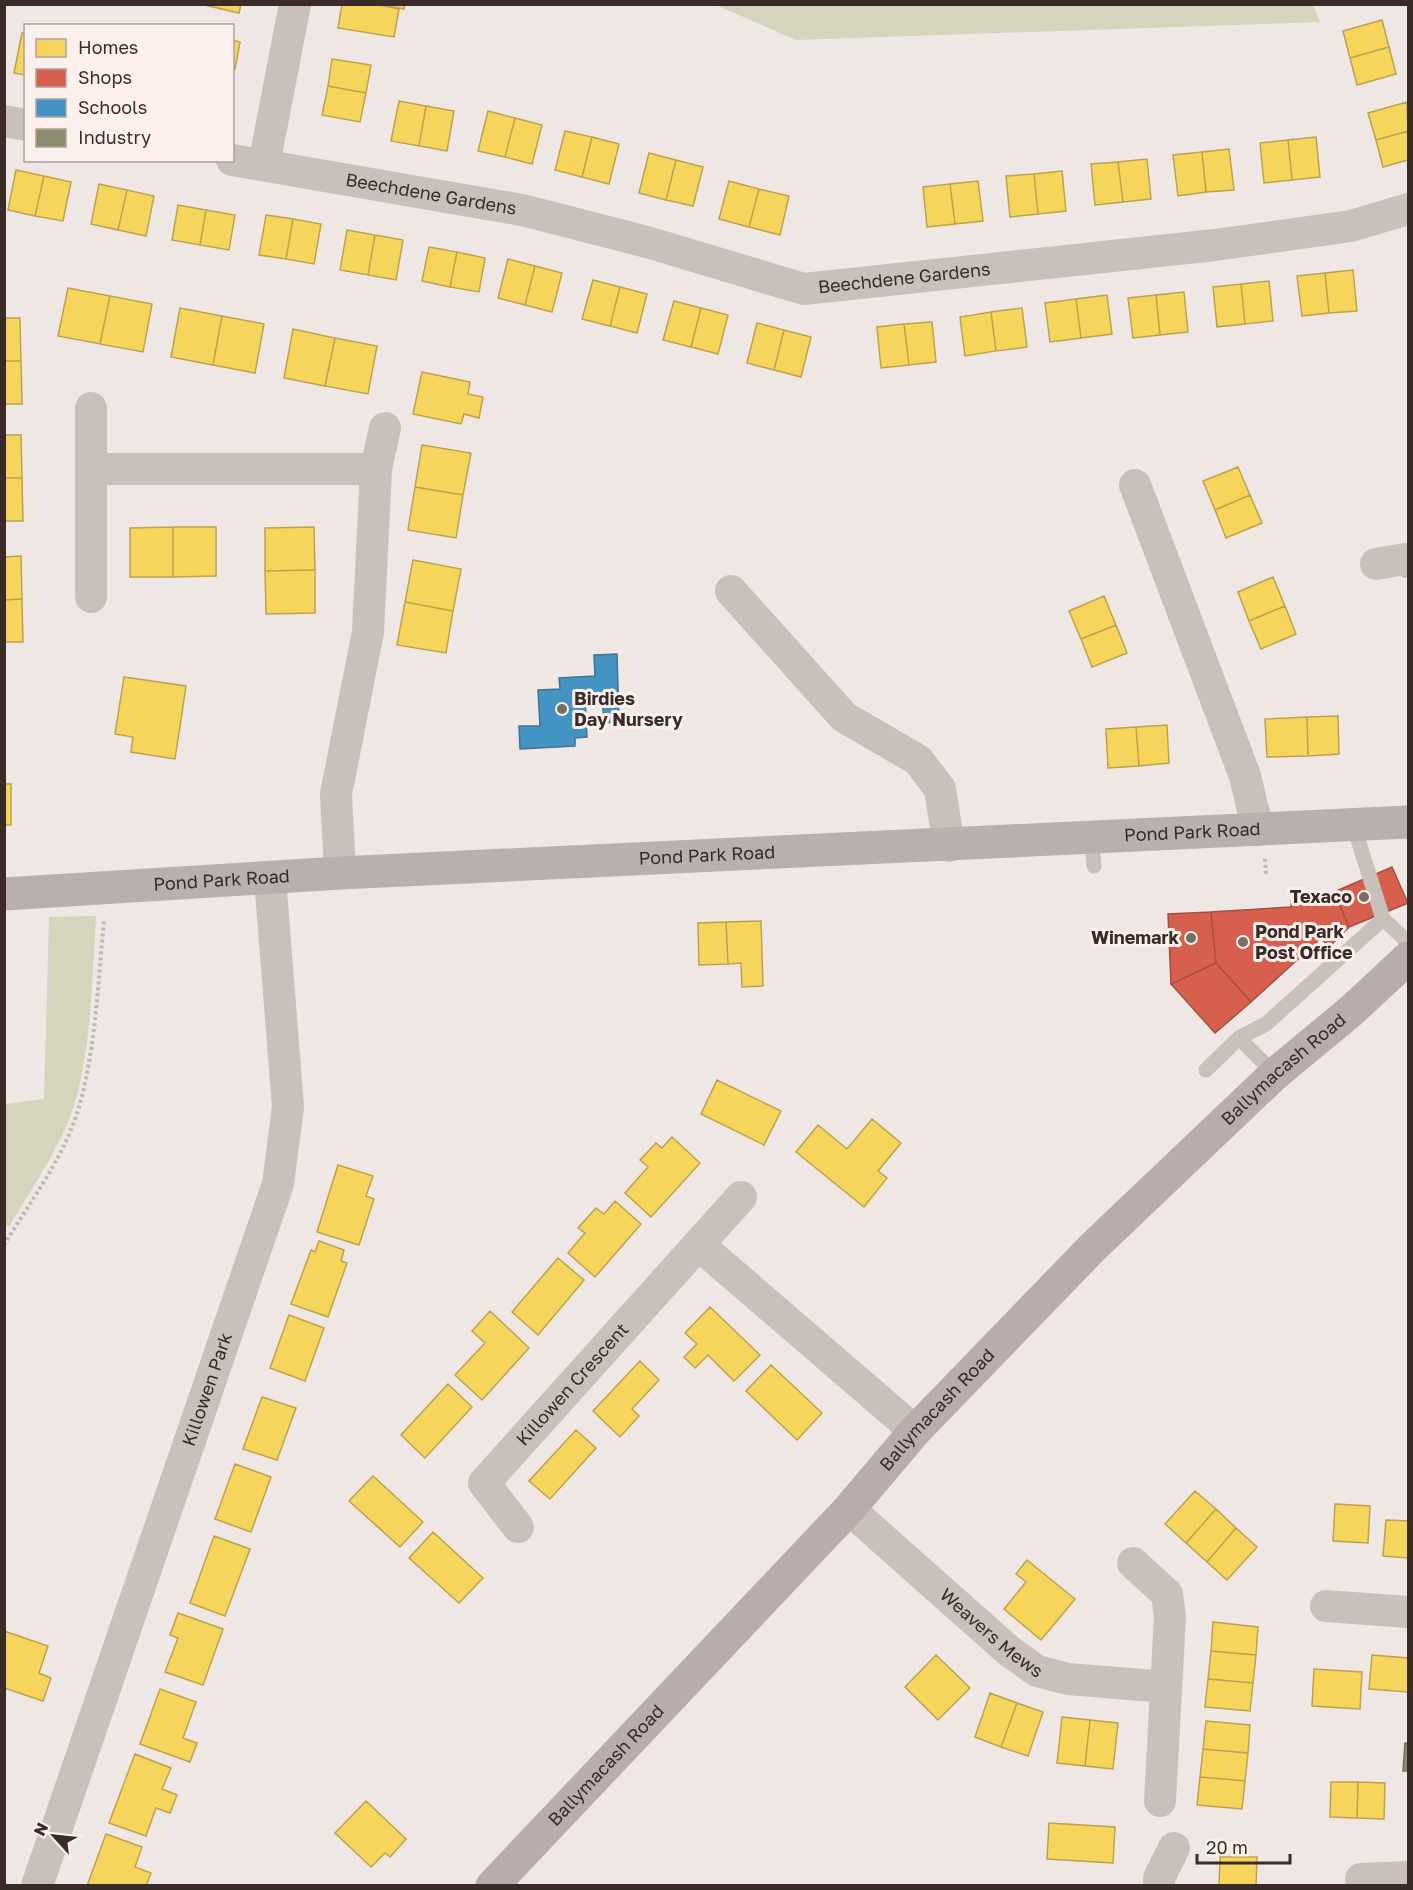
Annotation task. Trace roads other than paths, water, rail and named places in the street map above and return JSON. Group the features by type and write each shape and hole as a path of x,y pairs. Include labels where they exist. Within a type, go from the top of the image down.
{"main road":[{"name":"Pond Park Road","path":"4,894 106,890 340,873 949,846 1093,852 1258,830 1408,822"},
{"name":"Ballymacash Road","path":"502,1882 849,1509 915,1431 1092,1248 1275,1074 1351,1011 1408,958"}],"street":[{"path":"264,165 295,4"},
{"path":"4,121 24,125"},
{"name":"Beechdene Gardens","path":"234,160 522,210 646,242 804,289 1215,245 1351,225 1408,209"},
{"path":"91,408 91,597"},
{"path":"340,873 336,794 368,632 376,469 385,428"},
{"path":"91,470 376,469"},
{"path":"1136,485 1245,776 1258,830"},
{"path":"1376,564 1405,560 1408,562"},
{"path":"731,591 844,717 918,760 940,789 949,846"},
{"name":"Killowen Park","path":"37,1886 278,1184 288,1107 270,878"},
{"name":"Killowen Crescent","path":"518,1527 484,1483 741,1197"},
{"path":"699,1245 915,1431"},
{"name":"Weavers Mews","path":"849,1509 1010,1651 1037,1671 1068,1679 1166,1687"},
{"path":"1133,1563 1167,1594 1170,1617 1160,1801"},
{"path":"1326,1606 1408,1612"},
{"path":"1159,1886 1159,1878 1174,1848"},
{"path":"1361,1879 1408,1877"}],"lane":[{"path":"1354,826 1383,919 1408,942"},
{"path":"1206,1070 1239,1038 1266,1024 1383,919"},
{"path":"1239,1038 1275,1074"}],"place":[{"name":"Birdies Day Nursery","path":"562,709"},
{"name":"Texaco","path":"1364,897"},
{"name":"Winemark","path":"1191,938"},
{"name":"Pond Park Post Office","path":"1243,942"}]}
